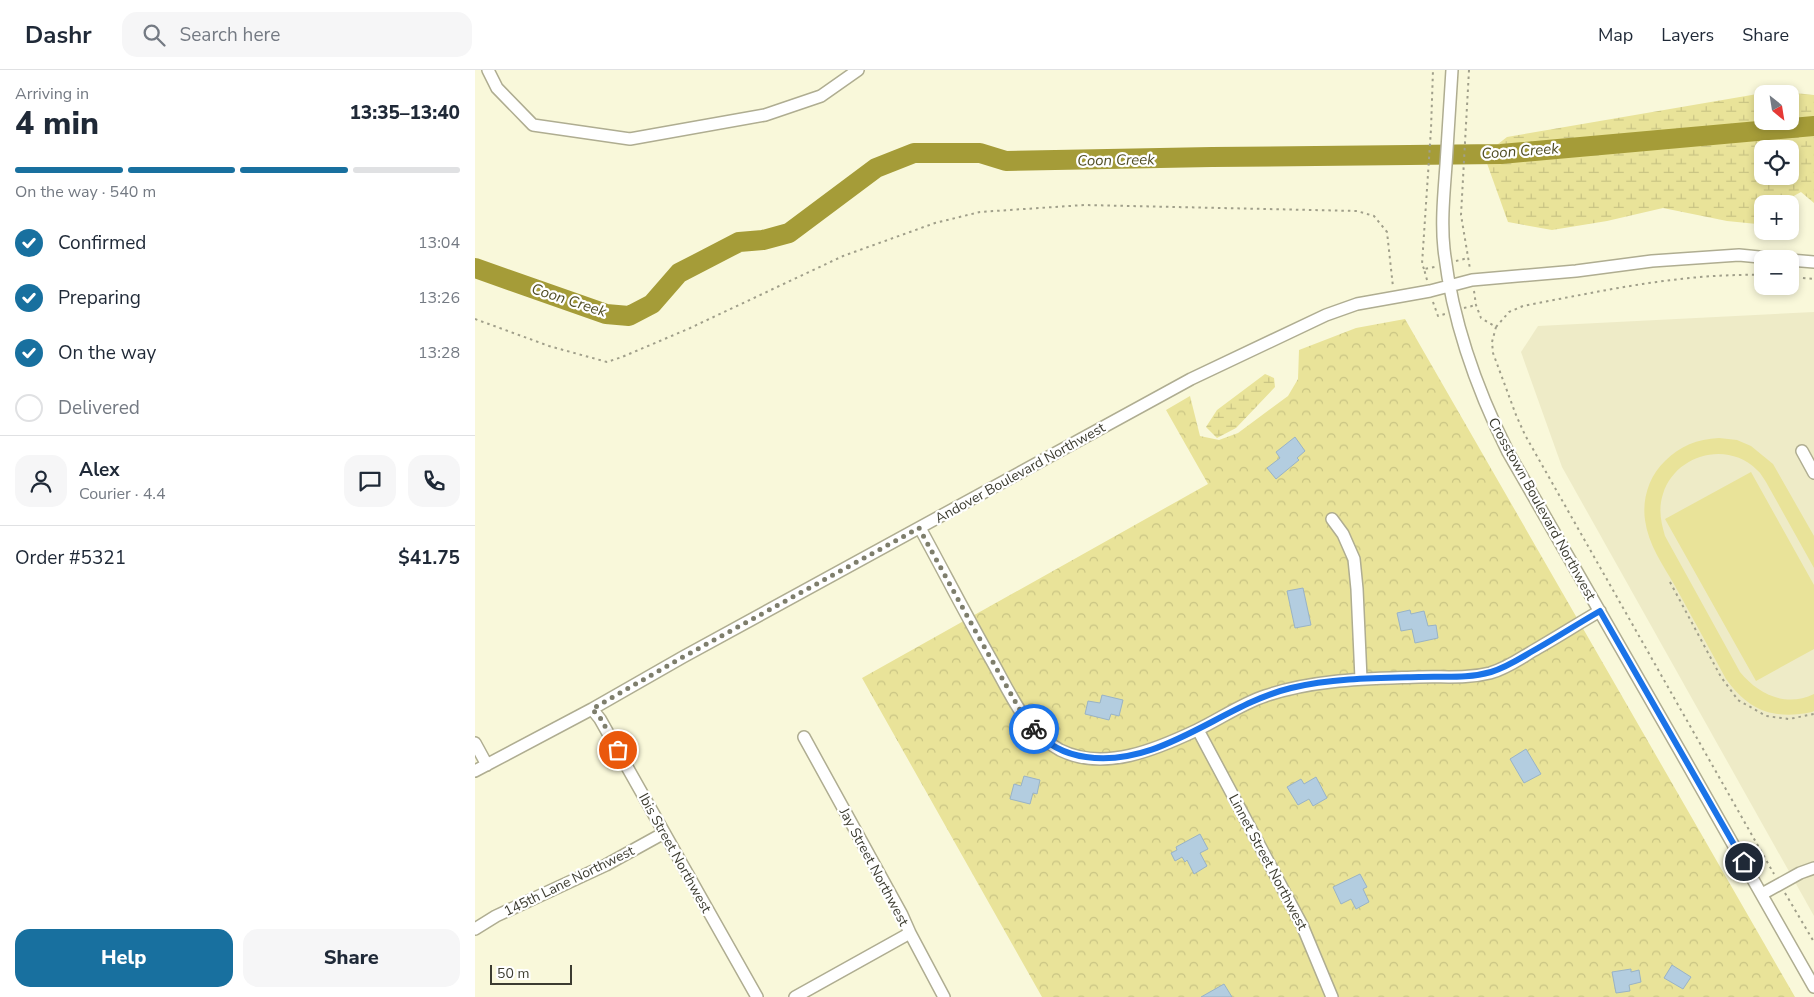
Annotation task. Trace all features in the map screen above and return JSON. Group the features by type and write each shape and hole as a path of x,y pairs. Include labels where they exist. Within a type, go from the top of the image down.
{"street":[{"path":"488,70 497,88 533,125 630,139 765,115 821,96 858,70"},
{"name":"Crosstown Boulevard Northwest","path":"1452,70 1445,184 1444,248 1462,341 1473,374 1490,416 1508,452 1814,987"},
{"name":"Andover Boulevard Northwest","path":"475,771 592,709 683,657 1191,379 1326,315 1357,304 1472,280 1576,271 1653,261 1739,255 1754,256"},
{"path":"1799,261 1814,262"},
{"path":"1802,451 1814,473"},
{"path":"1332,519 1343,534 1353,559 1357,589 1361,679"},
{"path":"919,528 1020,710 1038,734 1062,751 1102,759 1119,758 1139,753 1198,730 1263,697 1306,684 1361,679 1459,678 1489,673 1509,666 1600,611"},
{"name":"Ibis Street Northwest","path":"592,709 601,719 757,997"},
{"name":"Linnet Street Northwest","path":"1198,730 1302,925 1332,997"},
{"name":"Jay Street Northwest","path":"804,737 945,997"},
{"path":"475,743 487,765"},
{"name":"145th Lane Northwest","path":"475,929 496,916 606,866 664,833"},
{"path":"1762,894 1814,868"},
{"path":"795,997 910,934"}],"path":[{"path":"1424,269 1422,264 1433,70"},
{"path":"1469,70 1462,184 1463,229 1476,304 1481,318 1496,326"},
{"path":"475,319 549,346 607,362 689,329 843,256 935,223 980,212 1084,205 1357,211 1374,216 1387,232 1394,297"},
{"path":"1754,275 1721,274 1676,278 1523,306 1509,312 1496,326 1492,342 1493,353 1515,415 1525,435 1774,875"},
{"path":"1799,278 1814,279"},
{"path":"1670,582 1721,677 1738,700 1766,716 1789,718 1814,714"},
{"path":"1784,892 1814,942"}],"shaded area":[{"path":"1814,312 1814,916 1562,467 1521,352 1538,326"}],"green space":[{"path":"1799,93 1814,95 1814,203 1801,192 1796,195 1754,195 1754,224 1727,221 1663,208 1607,221 1552,230 1508,222 1484,155 1507,137 1754,95 1754,130 1799,130"},
{"path":"1405,319 1795,997 1042,997 862,678 1208,484 1166,410 1190,396 1200,436 1219,440 1238,433 1288,396 1298,379 1299,350 1356,328"},
{"path":"1265,374 1274,378 1275,387 1236,428 1217,438 1206,427 1217,410"},
{"path":"1719,438 1737,440 1751,446 1773,464 1814,536 1814,568 1761,474 1745,461 1731,456 1717,454 1703,456 1690,461 1669,481 1663,494 1660,510 1665,536 1740,672 1755,687 1783,699 1793,700 1814,694 1814,711 1812,712 1786,715 1774,714 1753,706 1735,690 1726,679 1649,537 1644,512 1646,496 1651,481 1659,467 1683,447 1703,440"},
{"path":"1751,472 1814,585 1814,649 1756,681 1665,519"}],"building":[{"path":"1295,437 1305,451 1297,458 1299,460 1276,479 1267,468 1280,458 1276,452"},
{"path":"1303,588 1311,625 1295,628 1287,591"},
{"path":"1410,610 1411,614 1424,611 1428,626 1436,625 1438,638 1415,643 1412,629 1401,631 1397,613"},
{"path":"1102,695 1123,700 1119,716 1111,714 1109,720 1085,714 1088,701 1100,703"},
{"path":"1526,749 1541,774 1524,783 1510,759"},
{"path":"1024,776 1040,780 1037,794 1033,793 1030,804 1010,799 1014,784 1021,786"},
{"path":"1316,777 1327,798 1313,806 1309,799 1298,805 1287,787 1301,779 1304,784"},
{"path":"1200,834 1208,849 1200,853 1207,866 1194,874 1187,860 1185,862 1182,857 1175,861 1171,853 1177,850 1176,847"},
{"path":"1360,874 1367,887 1363,889 1369,902 1356,909 1351,899 1341,904 1333,887"},
{"path":"1672,965 1691,977 1683,989 1664,978"},
{"path":"1631,969 1631,972 1639,970 1641,982 1629,985 1630,991 1616,993 1612,972"},
{"path":"1224,984 1232,997 1201,997"}],"waterway":[{"name":"Coon Creek","path":"475,268 606,314 629,316 652,304 679,273 739,242 763,240 789,233 876,168 914,153 980,153 1006,161 1501,154 1814,126"}],"way so far":[{"path":"618,750 601,719 592,709 919,528 1020,710 1034,729"}],"route":[{"path":"1034,729 1062,751 1102,759 1119,758 1139,753 1198,730 1236,709 1288,688 1337,681 1421,677 1459,678 1489,673 1509,666 1600,611 1744,862"}]}
